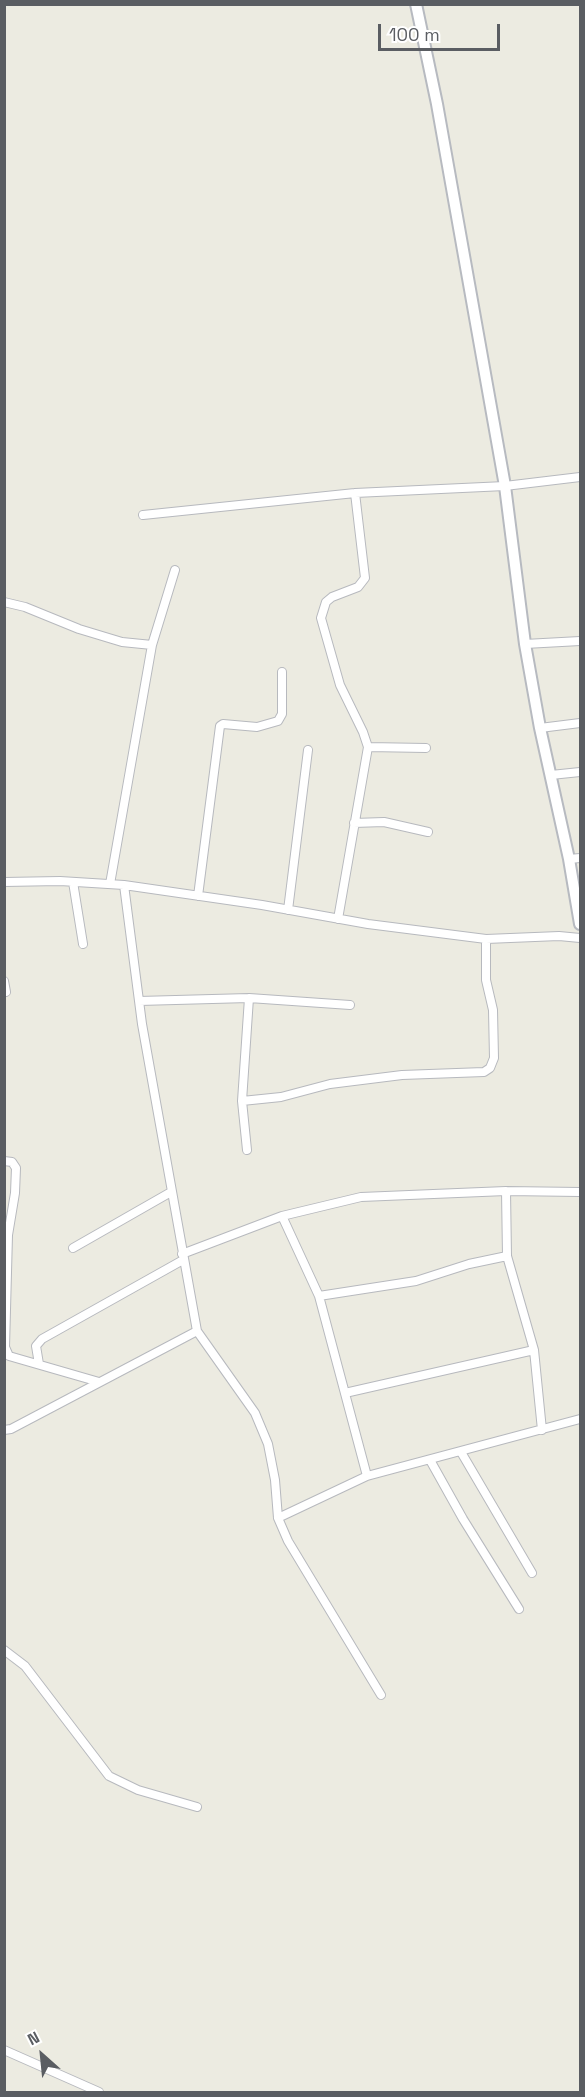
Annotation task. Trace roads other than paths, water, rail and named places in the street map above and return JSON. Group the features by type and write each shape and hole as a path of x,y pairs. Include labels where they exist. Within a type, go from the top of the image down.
{"street":[{"path":"416,4 437,104 505,486 525,644 580,924"},
{"path":"143,515 355,493 505,486 580,477"},
{"path":"338,919 368,747 340,685 321,618 326,602 332,597 358,587 365,578 355,493"},
{"path":"110,884 152,645 175,570"},
{"path":"4,602 25,606 79,629 122,642 152,645"},
{"path":"525,644 580,641"},
{"path":"198,896 220,726 223,724 257,727 278,721 282,714 282,672"},
{"path":"540,728 580,723"},
{"path":"368,747 426,748"},
{"path":"288,910 308,750"},
{"path":"551,775 580,772"},
{"path":"354,823 384,822 428,832"},
{"path":"568,859 580,858"},
{"path":"4,882 124,885 338,919 486,939 560,936 580,938"},
{"path":"74,882 83,944"},
{"path":"124,885 139,1001 182,1257 197,1331 255,1413 268,1444 275,1480 278,1518 288,1540 381,1695"},
{"path":"243,1101 281,1097 330,1084 402,1075 484,1072 490,1068 494,1058 493,1010 486,980 486,939"},
{"path":"4,981 6,992"},
{"path":"139,1001 249,998 350,1005"},
{"path":"247,1150 243,1101 249,998"},
{"path":"4,1161 12,1162 16,1168 15,1193 8,1235 5,1347 9,1356 99,1382"},
{"path":"39,1364 36,1346 42,1339 182,1257 282,1216 361,1197 506,1191 580,1192"},
{"path":"506,1191 507,1256 534,1350 542,1430"},
{"path":"72,1248 171,1192"},
{"path":"282,1216 319,1296 367,1476"},
{"path":"319,1296 416,1281 469,1264 507,1256"},
{"path":"4,1430 12,1429 197,1331"},
{"path":"345,1393 534,1350"},
{"path":"278,1518 367,1476 580,1419"},
{"path":"461,1452 531,1573"},
{"path":"430,1460 463,1519 519,1609"},
{"path":"4,1650 25,1666 109,1776 138,1790 197,1807"},
{"path":"4,2050 99,2092"}]}
